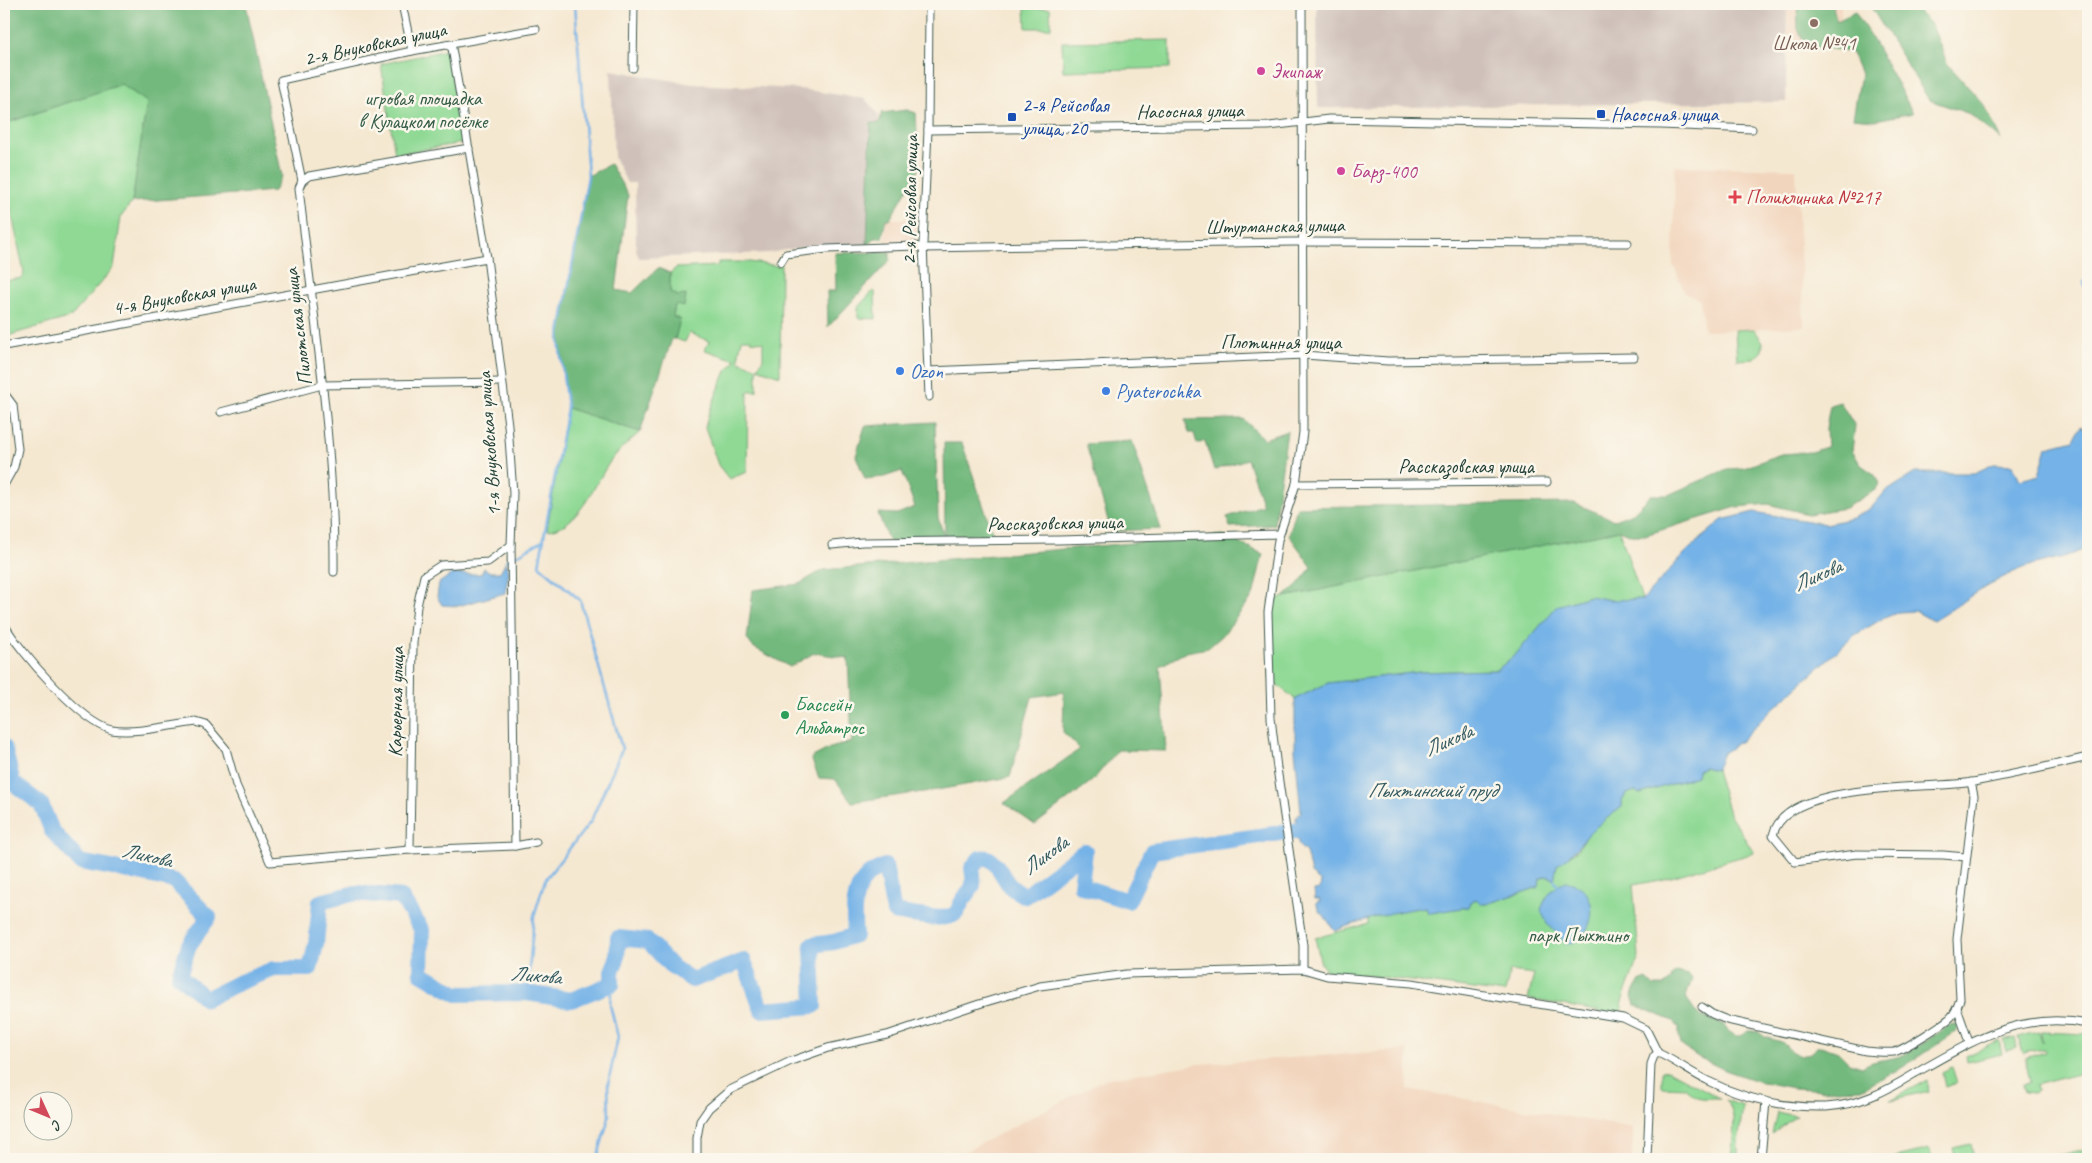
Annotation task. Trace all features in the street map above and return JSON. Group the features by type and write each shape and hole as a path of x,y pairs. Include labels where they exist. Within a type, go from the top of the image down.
{"street":[{"path":"402,4 412,51"},
{"path":"633,68 634,4"},
{"name":"2-я Рейсовая улица","path":"928,4 928,130 923,248 929,397"},
{"path":"1302,4 1303,432 1296,484 1279,534 1268,612 1272,718 1288,850 1303,945 1304,969"},
{"name":"2-я Внуковская улица","path":"281,80 412,51 536,29"},
{"name":"1-я Внуковская улица","path":"447,45 452,48 487,258 508,425 513,493 511,545 515,846"},
{"name":"Пилотская улица","path":"281,80 302,181 299,188 322,385 334,515 334,572"},
{"name":"Насосная улица","path":"928,130 1249,126 1292,124 1302,121 1329,119 1661,125 1752,129"},
{"path":"302,181 309,176 469,148"},
{"name":"Штурманская улица","path":"781,262 786,254 826,249 916,246 923,248 1302,242 1628,243"},
{"name":"4-я Внуковская улица","path":"4,346 487,258"},
{"name":"Плотинная улица","path":"929,371 1304,355 1388,361 1634,357"},
{"path":"221,412 322,385 502,382"},
{"path":"4,393 13,405 18,449 14,467 4,485"},
{"name":"Рассказовская улица","path":"1296,484 1547,482"},
{"name":"Рассказовская улица","path":"832,545 862,542 1059,540 1279,534"},
{"name":"Карьерная улица","path":"410,850 413,643 416,606 424,576 441,565 488,562 511,545"},
{"path":"4,624 36,666 63,696 98,724 113,730 129,730 196,722 206,725 226,749 236,786 270,862 410,850 515,846 536,842"},
{"path":"1966,857 1857,854 1795,862 1773,835 1774,830 1791,811 1810,801 1855,791 1971,782 2088,757"},
{"path":"1702,1007 1712,1014 1736,1022 1866,1051 1886,1052 1896,1052 1909,1045 1951,1017 1960,999 1957,939 1974,796 1971,782"},
{"path":"697,1159 697,1138 700,1121 709,1108 730,1090 791,1061 828,1048 887,1035 1040,986 1127,974 1304,969 1327,976 1412,983 1624,1018 1646,1029 1658,1053 1715,1084 1766,1101 1826,1107 1877,1096 1969,1042 1984,1036 2034,1021 2088,1024"},
{"path":"1957,1008 1969,1042"},
{"path":"1647,1159 1651,1064 1654,1056 1658,1053"},
{"path":"1761,1159 1766,1101"}],"shaded area":[{"path":"1317,4 1787,4 1786,102 1318,108"},
{"name":"Школа №41","path":"1787,4 1841,4 1841,44 1788,42"},
{"path":"611,70 692,84 800,89 865,99 878,114 879,123 871,124 867,246 802,247 769,253 639,258 636,249 635,183 627,183 614,157"},
{"path":"1675,166 1796,169 1804,327 1704,331 1700,300 1685,293 1673,264"},
{"path":"886,219 916,219 916,246 885,246"},
{"path":"1408,1050 1408,1089 1633,1128 1632,1159 951,1159 1105,1079 1198,1064"}],"green space":[{"path":"4,4 246,4 282,176 274,191 132,202 147,102 121,84 4,124"},
{"path":"1797,4 1832,4 1837,21 1855,12 1874,42 1913,113 1875,120 1853,118 1861,74 1852,53 1834,49 1807,47 1798,29"},
{"path":"1869,4 1910,4 1932,25 1947,63 1985,106 2001,140 1970,114 1929,100"},
{"path":"1025,8 1050,8 1051,28 1026,28"},
{"path":"1170,40 1170,68 1063,71 1062,42"},
{"name":"игровая площадка в Кулацком посёлке","path":"447,50 463,143 395,154 381,64"},
{"path":"121,84 147,102 132,202 121,217 114,267 71,317 4,337 4,281 22,278 24,273 10,205 4,203 4,124"},
{"path":"907,110 916,113 919,169 890,219 886,219 882,238 874,238 867,246 871,123 879,123 882,113"},
{"path":"610,164 628,195 616,290 632,293 658,268 670,273 670,292 678,296 686,295 684,307 675,305 673,317 680,319 675,339 672,339 640,432 567,408 559,339 588,176"},
{"path":"890,252 890,260 828,327 827,291 836,291 835,253"},
{"path":"718,262 750,262 779,266 781,262 780,376 757,368 757,391 748,391 747,472 729,479 718,465 705,427 726,371 736,360 705,350 709,341 689,333 685,342 675,339 680,319 673,317 675,304 684,306 686,296 678,296 670,292 670,273 676,268 718,266","holes":["742,339 763,342 763,359 757,368 739,361"]},
{"path":"873,291 875,292 876,319 858,318 858,307"},
{"path":"1754,329 1763,342 1762,351 1754,359 1737,360 1735,330"},
{"path":"1840,402 1855,426 1852,451 1861,465 1874,474 1880,483 1875,490 1845,508 1808,514 1768,504 1737,507 1645,535 1631,535 1619,530 1284,597 1312,567 1289,535 1297,507 1574,503 1614,520 1633,513 1651,495 1668,495 1727,469 1744,468 1781,454 1811,452 1827,447 1826,428 1830,405"},
{"path":"567,408 640,432 612,459 578,513 559,528 547,530"},
{"path":"1243,419 1264,439 1287,431 1274,525 1230,527 1227,517 1263,505 1247,459 1214,470 1205,441 1197,444 1194,433 1189,433 1185,420"},
{"path":"935,422 938,518 946,541 889,542 878,513 897,514 915,507 902,471 884,477 865,479 856,456 865,426"},
{"path":"1132,441 1161,529 1111,531 1086,444"},
{"path":"944,443 962,443 993,534 945,536"},
{"path":"1619,530 1642,599 1610,600 1590,596 1557,606 1517,653 1497,670 1420,672 1328,683 1295,699 1270,679 1270,600"},
{"path":"1223,535 1263,554 1253,596 1222,636 1208,648 1186,652 1160,666 1166,751 1118,750 1093,780 1035,825 1004,803 1080,749 1063,732 1064,692 1032,697 1010,777 852,802 835,779 819,778 811,758 830,748 852,742 848,658 814,653 790,667 753,647 747,639 753,590 799,584 823,570"},
{"name":"парк Пыхтино","path":"1704,767 1716,770 1729,813 1754,853 1661,880 1633,885 1639,956 1621,1004 1623,1007 1620,1015 1528,999 1534,974 1510,971 1505,993 1326,970 1321,964 1315,938 1368,924 1368,915 1426,907 1428,913 1468,907 1470,902 1477,899 1482,904 1486,904 1539,887 1540,879 1546,876 1551,877 1553,880 1557,865 1576,851 1599,824 1622,807 1622,801 1626,794 1635,791 1640,794 1697,776 1698,770"},
{"path":"1675,972 1689,975 1692,979 1686,997 1700,1016 1723,1024 1728,1031 1736,1036 1740,1036 1748,1031 1757,1031 1765,1037 1782,1042 1792,1052 1801,1056 1821,1046 1838,1052 1849,1063 1862,1067 1872,1062 1903,1055 1949,1025 1954,1024 1958,1026 1957,1031 1903,1067 1861,1089 1793,1088 1757,1081 1725,1070 1698,1057 1682,1046 1679,1028 1673,1021 1635,1005 1632,996 1639,982 1647,979 1654,986 1663,986 1671,980"},
{"path":"2039,1032 2042,1042 2041,1032 2088,1034 2088,1071 2036,1085 2037,1091 2033,1093 2024,1092 2022,1086 2030,1082 2025,1058 2045,1052 2044,1049 2023,1053 2018,1036"},
{"path":"2015,1037 2017,1048 2006,1051 2003,1040"},
{"path":"1999,1041 2002,1054 1967,1062 1966,1056"},
{"path":"1952,1067 1957,1083 1945,1087 1942,1072"},
{"path":"1668,1070 1720,1098 1701,1098 1686,1088 1662,1087 1662,1071"},
{"path":"1927,1080 1929,1091 1890,1100"},
{"path":"1725,1100 1743,1106 1738,1143 1738,1159 1731,1159 1733,1120 1732,1112"},
{"path":"1777,1112 1796,1116 1772,1134"},
{"path":"1971,1144 1974,1159 1967,1159 1966,1155 1955,1157 1953,1148"},
{"path":"2088,1148 2088,1159 2045,1159"},
{"path":"1929,1149 1932,1159 1893,1158"}],"water":[{"name":"Пыхтинский пруд","path":"2081,426 2088,432 2088,547 2073,554 2034,564 2014,572 1933,621 1915,611 1899,612 1882,619 1855,635 1767,714 1741,741 1723,753 1716,770 1704,767 1698,770 1697,776 1640,794 1635,791 1626,794 1622,801 1622,807 1596,827 1571,855 1557,865 1554,880 1546,876 1540,879 1539,887 1486,904 1482,904 1476,899 1470,902 1468,907 1431,913 1428,913 1426,907 1403,911 1368,919 1335,931 1320,912 1316,903 1320,899 1315,899 1314,890 1320,889 1321,882 1311,874 1306,852 1299,846 1295,827 1297,826 1296,818 1301,812 1295,750 1295,699 1328,683 1420,672 1497,670 1517,653 1557,606 1590,596 1610,600 1643,599 1686,552 1722,520 1754,512 1826,524 1853,518 1872,507 1884,493 1915,473 1974,473 1994,464 2013,465 2020,480 2039,475 2047,447 2074,440"},
{"path":"506,561 509,572 505,593 458,606 442,605 437,597 439,583 452,574 481,574 484,568 490,572 500,572"},
{"path":"1567,882 1579,886 1586,893 1591,903 1592,913 1584,934 1576,941 1566,944 1547,923 1541,911 1550,893 1558,886"}],"waterway":[{"path":"527,993 534,916 545,880 591,821 622,749 580,600 539,565 567,408 559,339 588,176 575,4"},
{"path":"2084,282 2088,300"},
{"path":"506,561 544,540"},
{"name":"Ликова","path":"4,747 13,783 41,804 52,831 80,862 174,881 209,917 189,945 179,976 206,999 238,983 274,969 310,969 316,944 320,902 356,893 401,897 422,930 421,973 457,994 527,993 571,1000 612,984 612,971 617,959 618,938 648,941 670,965 692,980 744,961 762,1010 814,1006 812,945 834,942 855,935 854,911 859,888 870,874 885,866 894,912 917,916 935,918 951,916 956,913 971,889 973,882 972,868 980,858 990,859 998,867 1007,883 1025,896 1085,851 1081,886 1128,901 1152,851 1295,831 1316,822"},
{"path":"1554,880 1558,886"},
{"path":"597,1159 609,1117 608,1084 618,1037 610,1005 612,984"}],"place":[{"name":"Школа №41","path":"1814,23"},
{"name":"Экипаж","path":"1261,71"},
{"name":"Насосная улица","path":"1601,114"},
{"name":"2-я Рейсовая улица, 20","path":"1012,117"},
{"name":"Барз-400","path":"1341,171"},
{"name":"Поликлиника №217","path":"1735,197"},
{"name":"Ozon","path":"900,371"},
{"name":"Pyaterochka","path":"1106,391"},
{"name":"Бассейн Альбатрос","path":"785,715"}]}
